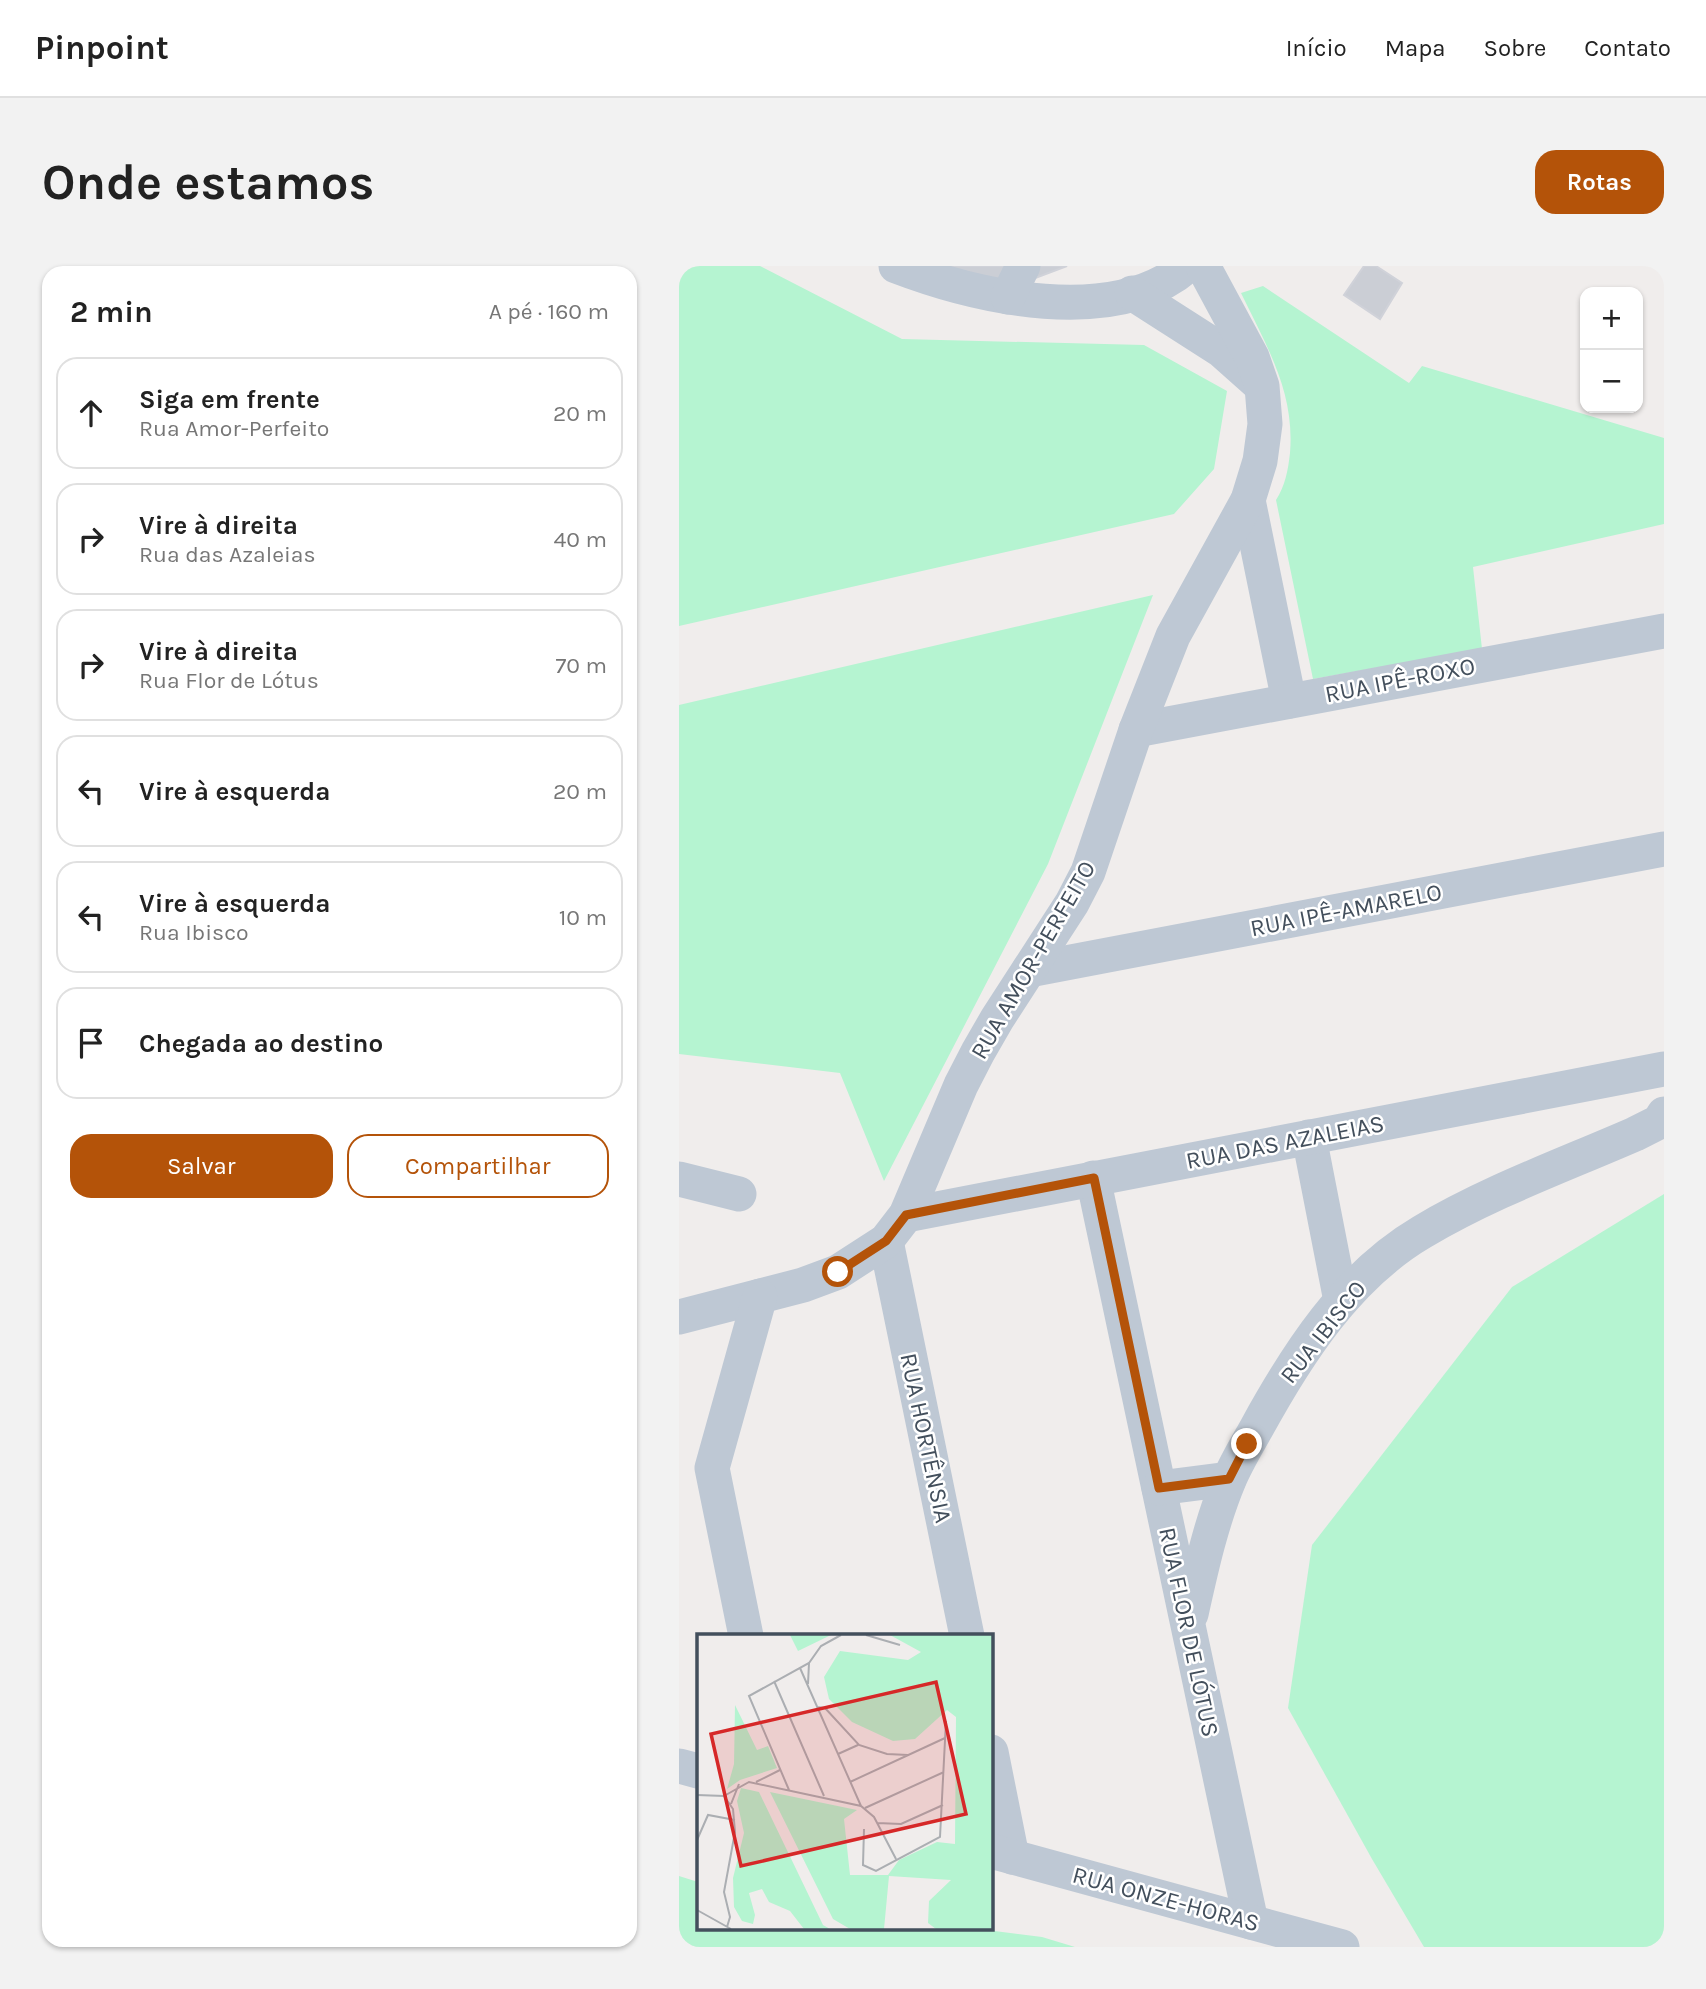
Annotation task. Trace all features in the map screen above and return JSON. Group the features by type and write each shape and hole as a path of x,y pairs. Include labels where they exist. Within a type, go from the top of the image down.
{"street":[{"path":"895,266 927,278 1008,297 1045,302 1091,302 1132,293 1156,286 1187,266"},
{"path":"1008,297 1023,266"},
{"name":"RUA AMOR-PERFEITO","path":"896,1228 961,1085 997,1019 1072,903 1088,872 1136,730 1173,636 1248,500 1260,461 1265,424 1262,386 1252,357 1203,266"},
{"path":"1132,293 1220,351 1262,386"},
{"path":"1248,500 1289,701"},
{"name":"RUA IPÊ-ROXO","path":"1136,730 1664,631"},
{"name":"RUA IPÊ-AMARELO","path":"1029,970 1664,849"},
{"name":"RUA DAS AZALEIAS","path":"896,1228 1094,1178 1664,1069"},
{"name":"RUA IBISCO","path":"1188,1626 1210,1536 1229,1479 1275,1393 1302,1351 1341,1301 1378,1264 1420,1233 1470,1206 1635,1134 1659,1122 1664,1114"},
{"path":"1310,1137 1341,1301"},
{"name":"RUA FLOR DE LÓTUS","path":"1094,1178 1251,1922"},
{"path":"679,1179 739,1194"},
{"path":"679,1317 838,1272 896,1228"},
{"name":"RUA HORTÊNSIA","path":"896,1228 967,1634"},
{"path":"746,1634 712,1468 760,1296"},
{"path":"1159,1488 1229,1479"},
{"path":"992,1762 1001,1854"},
{"path":"679,1766 697,1771"},
{"name":"RUA ONZE-HORAS","path":"1001,1854 1342,1947"}],"green space":[{"path":"679,266 760,266 902,339 1144,345 1227,391 1214,469 1174,514 679,626"},
{"path":"1263,286 1409,383 1422,366 1664,438 1664,524 1473,567 1482,649 1313,679 1276,500 1284,484 1290,453 1288,410 1277,370 1241,293"},
{"path":"1153,595 1048,864 884,1181 840,1073 679,1054 679,705"},
{"path":"1664,1194 1664,1947 1424,1947 1288,1708 1312,1545 1512,1287"},
{"path":"679,1876 697,1882 697,1930 987,1930 1042,1937 1075,1947 679,1947"}],"building":[{"path":"918,266 1067,266 1030,280 939,276"},
{"path":"1364,266 1376,266 1402,283 1380,319 1344,295"}],"route":[{"path":"838,1272 886,1241 906,1215 1094,1178 1159,1488 1229,1479 1247,1444"}]}
